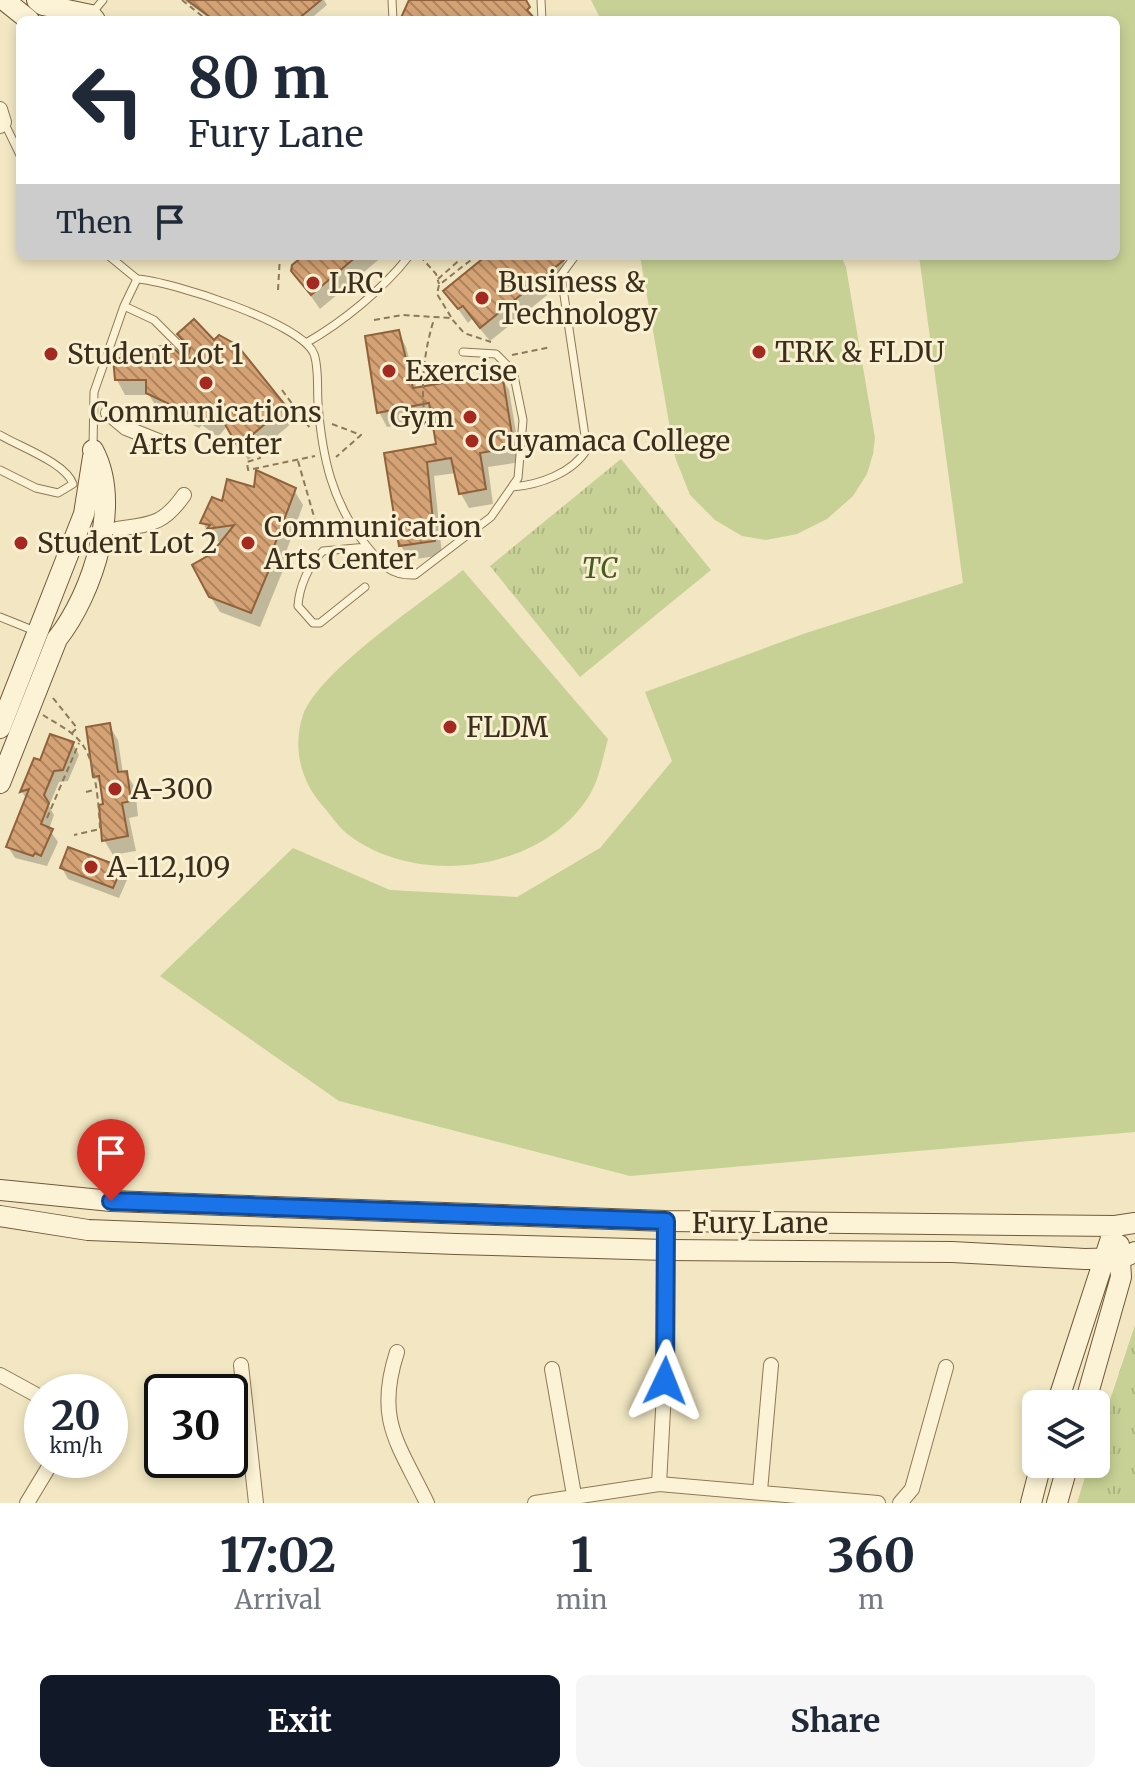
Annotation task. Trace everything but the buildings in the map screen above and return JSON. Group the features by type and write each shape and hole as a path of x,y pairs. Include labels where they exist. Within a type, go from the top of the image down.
{"main road":[{"path":"4,0 24,16"},
{"path":"37,0 43,5 97,12"},
{"path":"0,728 84,514 93,450"},
{"path":"0,783 43,688 57,639 70,623 90,575 107,517 101,465 93,450"},
{"path":"37,631 44,645 43,688"},
{"name":"Fury Lane","path":"0,1190 111,1201 666,1221 1125,1224"},
{"name":"Fury Lane","path":"0,1216 88,1230 666,1250 1120,1256"},
{"path":"1089,1390 1121,1277 1120,1256 1125,1224"},
{"path":"1063,1390 1120,1256"},
{"path":"1031,1503 1037,1478"},
{"path":"1057,1503 1064,1478"}],"street":[{"path":"108,413 126,428 171,446"},
{"path":"117,529 155,524 172,511 184,495"},
{"path":"659,1484 666,1355 666,1221"},
{"path":"397,1352 386,1386 388,1415 394,1435 427,1503"},
{"path":"241,1365 256,1503"},
{"path":"760,1491 771,1365"},
{"path":"900,1503 912,1489 946,1367"},
{"path":"552,1369 574,1495"},
{"path":"0,1375 24,1388"},
{"path":"27,1503 42,1478"},
{"path":"535,1503 659,1484 878,1503"}],"lane":[{"path":"1,119 16,147"},
{"path":"114,260 137,279 274,320 306,343 314,355 319,420 327,468 339,508 383,567 399,576 415,575 491,517 518,478 524,448 523,420 513,371 496,354 463,352"},
{"path":"306,343 386,280 405,260"},
{"path":"512,487 554,476 579,463 587,449 561,275 572,260"},
{"path":"93,450 94,392 124,306 137,279"},
{"path":"124,306 154,320 184,350"},
{"path":"0,435 70,473 73,484 58,493 36,488 0,470"},
{"path":"365,587 320,623 313,623 298,606 298,595 314,559 323,551 367,547"},
{"path":"0,617 57,639"}],"path":[{"path":"182,0 202,16"},
{"path":"278,290 280,260"},
{"path":"423,260 437,279 437,294 464,333 500,347"},
{"path":"437,279 459,260"},
{"path":"439,285 471,260"},
{"path":"374,320 402,315 451,318"},
{"path":"426,427 422,402 425,348 435,318"},
{"path":"503,362 511,355 551,347"},
{"path":"282,390 311,429"},
{"path":"319,420 361,435 327,468"},
{"path":"234,452 259,450 260,458 247,462 248,470 325,454"},
{"path":"298,460 315,520"},
{"path":"43,688 77,728 72,733"},
{"path":"44,704 41,714 72,733 86,748 100,829 74,835"},
{"path":"47,818 80,741"},
{"path":"86,792 95,790"}],"green space":[{"path":"591,0 1135,0 1135,1132 630,1176 339,1101 160,976 293,848 390,890 517,897 600,848 672,761 645,692 806,633 963,583 920,260 1120,260 1120,16 599,16"},
{"name":"TRK & FLDU","path":"641,260 843,260 875,438 867,474 853,496 827,519 797,534 766,540 742,536 715,520 690,495 675,457"},
{"name":"TC","path":"621,459 711,570 580,677 490,566"},
{"name":"FLDM","path":"463,570 608,739 592,790 568,822 540,842 509,856 475,864 441,866 406,861 374,850 346,833 309,785 300,763 298,740 303,715 329,678 374,638"},
{"path":"1135,1325 1135,1503 1077,1503 1085,1478 1110,1478 1110,1400"}],"place":[{"name":"LRC","path":"313,283"},
{"name":"Business & Technology","path":"482,298"},
{"name":"TRK & FLDU","path":"759,352"},
{"name":"Student Lot 1","path":"51,354"},
{"name":"Exercise","path":"389,371"},
{"name":"Communications Arts Center","path":"206,383"},
{"name":"Gym","path":"470,417"},
{"name":"Cuyamaca College","path":"472,441"},
{"name":"Student Lot 2","path":"21,543"},
{"name":"Communication Arts Center","path":"248,543"},
{"name":"FLDM","path":"450,727"},
{"name":"A-300","path":"115,789"},
{"name":"A-112,109","path":"91,867"}],"route":[{"path":"111,1201 666,1221 665,1381"}]}
